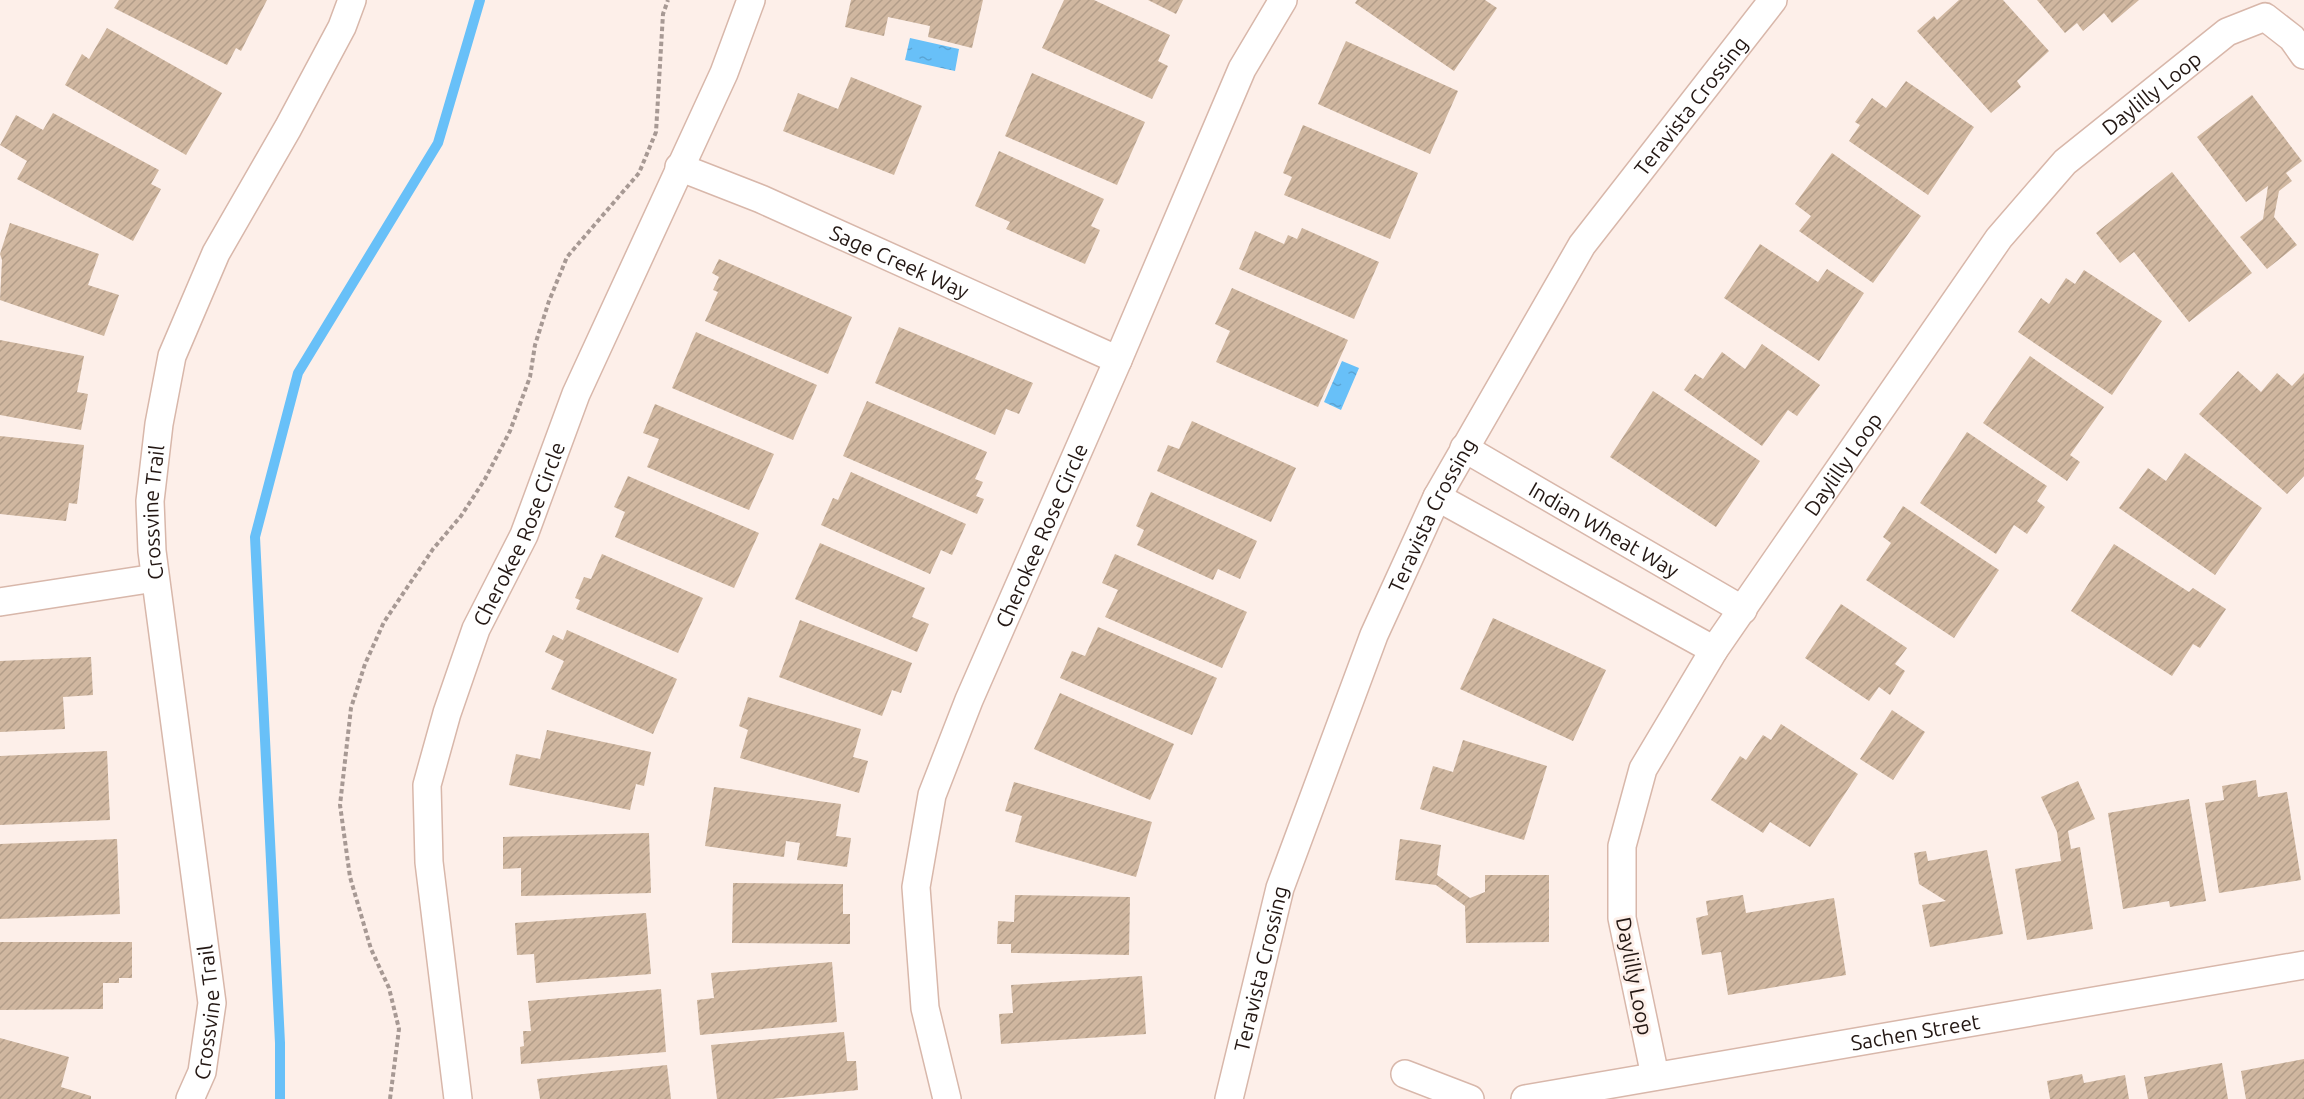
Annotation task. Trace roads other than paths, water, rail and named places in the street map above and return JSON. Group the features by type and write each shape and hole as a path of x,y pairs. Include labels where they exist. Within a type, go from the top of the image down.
{"street":[{"name":"Crossvine Trail","path":"190,1099 202,1072 212,1003 155,578 150,501 159,424 172,356 216,253 294,118 342,27 352,0"},
{"name":"Cherokee Rose Circle","path":"458,1099 429,862 427,785 447,713 476,629 524,534 576,394 679,167 724,74 751,0"},
{"name":"Cherokee Rose Circle","path":"947,1099 926,1008 916,887 932,795 969,700 1242,69 1283,0"},
{"name":"Teravista Crossing","path":"1229,1099 1280,888 1374,635 1437,497 1582,245 1773,0"},
{"name":"Daylilly Loop","path":"1655,1076 1622,918 1622,846 1643,769 1714,650 1999,238 2066,162 2227,32 2265,17 2292,38 2304,55"},
{"name":"Sage Creek Way","path":"679,167 761,200 1118,360"},
{"name":"Indian Wheat Way","path":"1464,448 1743,610"},
{"path":"1437,497 1714,650"},
{"path":"0,602 155,578"},
{"name":"Sachen Street","path":"1525,1099 2304,965"},
{"path":"1405,1074 1470,1099"}],"water":[{"path":"910,38 959,49 955,71 905,60"},
{"path":"1342,361 1359,368 1341,410 1324,402"}],"waterway":[{"path":"280,1099 280,1043 255,537 298,373 438,143 480,0"}]}
